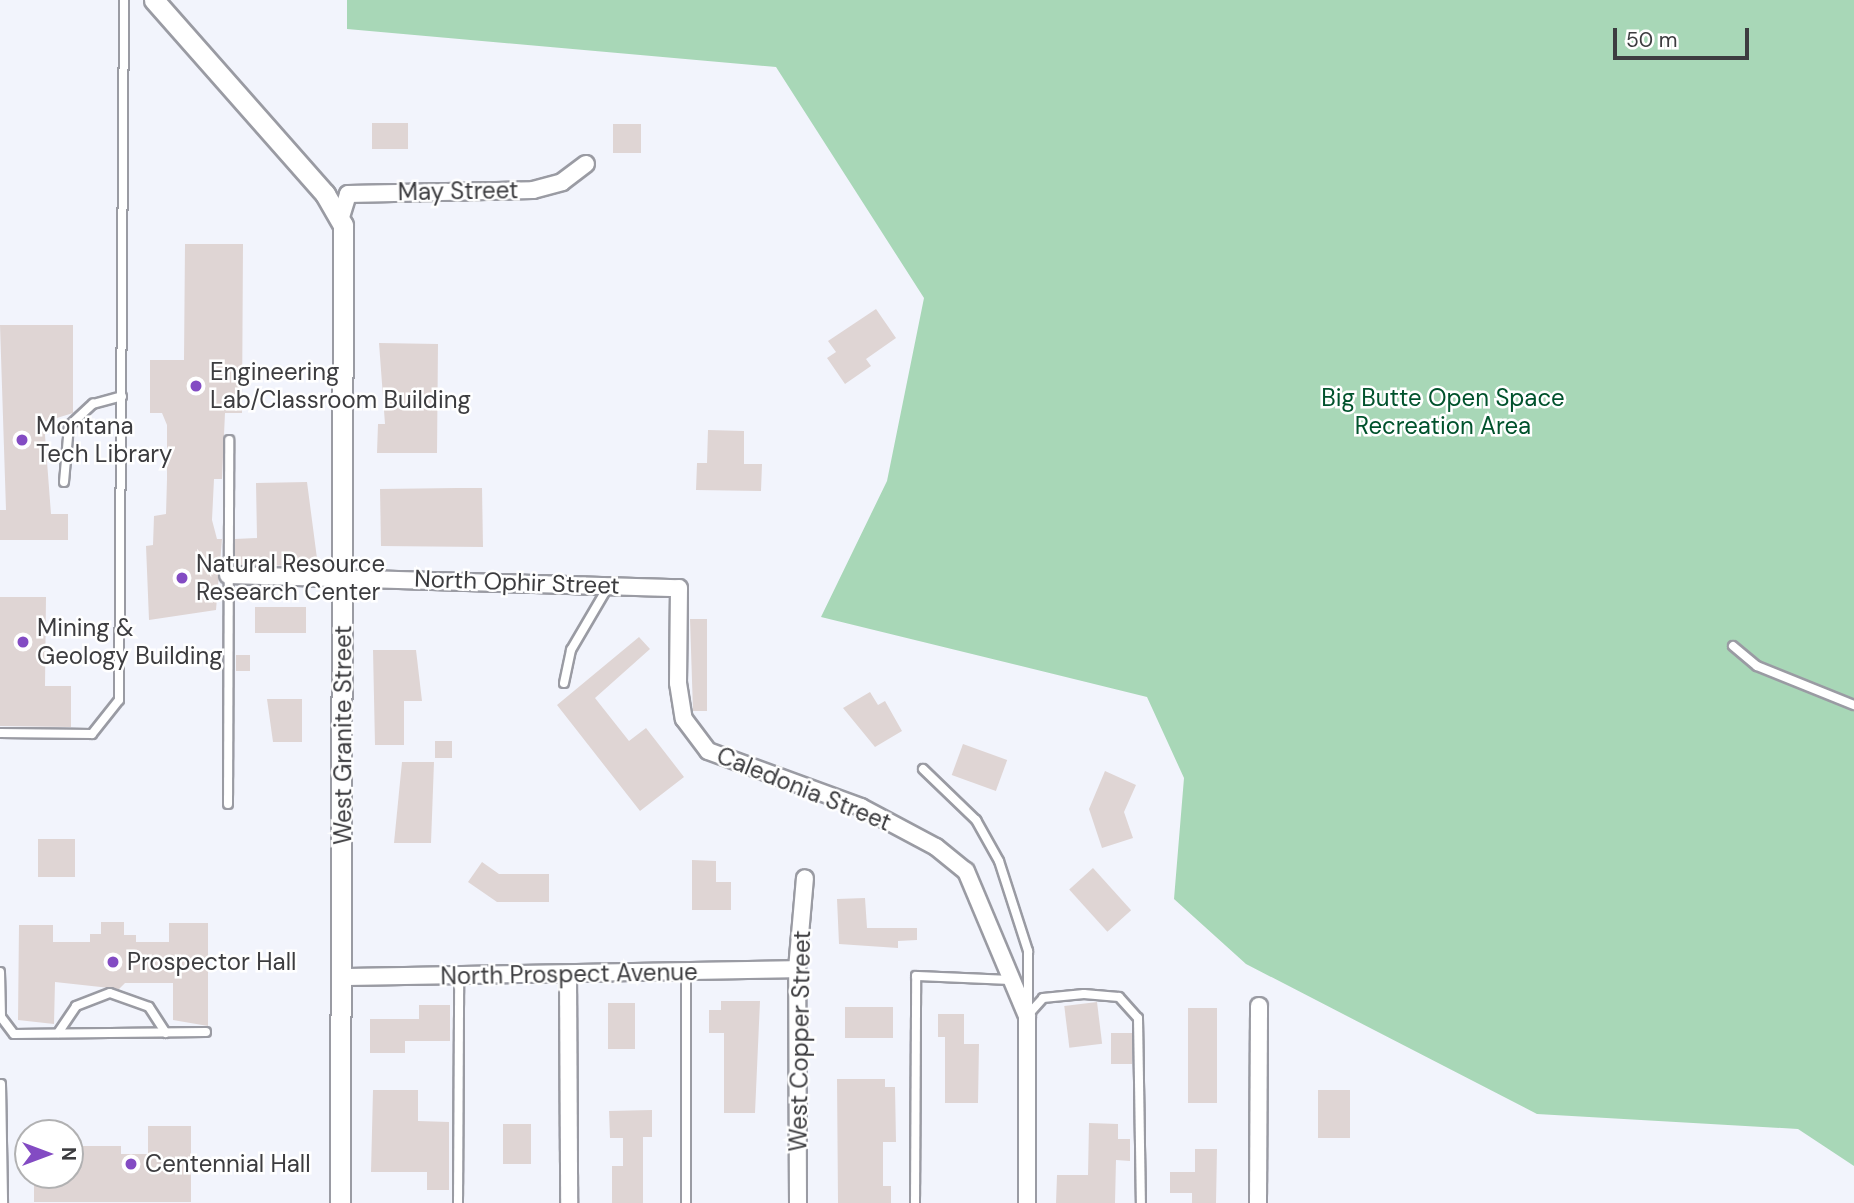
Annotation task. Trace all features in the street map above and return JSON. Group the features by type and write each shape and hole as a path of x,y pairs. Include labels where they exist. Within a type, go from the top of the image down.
{"street":[{"path":"154,0 342,221"},
{"name":"May Street","path":"342,221 348,194 533,190 562,182 586,164"},
{"name":"West Granite Street","path":"340,1203 344,577 342,221"},
{"name":"North Ophir Street","path":"228,575 680,588"},
{"name":"Caledonia Street","path":"680,588 678,683 684,719 709,751 861,807 936,847 967,871 1027,1016 1027,1203"},
{"name":"West Copper Street","path":"798,1203 797,969 805,878"},
{"name":"North Prospect Avenue","path":"341,977 797,969"},
{"path":"568,975 569,1203"},
{"path":"1258,1203 1259,1006"}],"lane":[{"path":"0,733 92,734 119,700 124,0"},
{"path":"64,482 69,426 93,404 121,396"},
{"path":"228,804 229,440"},
{"path":"564,683 571,649 610,585"},
{"path":"1734,646 1757,666 1854,705"},
{"path":"923,769 976,820 1010,886 1028,951 1027,1016"},
{"path":"0,972 1,1017 14,1034 205,1032"},
{"path":"686,972 686,1203"},
{"path":"915,1203 916,975 1012,980"},
{"path":"458,1203 459,976"},
{"path":"58,1033 76,1006 110,993 149,1007 166,1033"},
{"path":"1027,1016 1043,998 1084,995 1119,997 1138,1018 1141,1203"},
{"path":"1,1084 3,1203"}],"green space":[{"name":"Big Butte Open Space Recreation Area","path":"347,0 1854,0 1854,1166 1798,1129 1537,1114 1246,964 1174,899 1184,778 1147,697 821,617 887,481 924,298 776,67 347,29"}],"building":[{"path":"372,123 408,123 408,149 372,149"},
{"path":"613,124 641,124 641,153 613,153"},
{"name":"Engineering Lab/Classroom Building","path":"185,244 243,244 242,413 225,413 222,479 214,479 212,520 217,539 222,539 216,610 149,620 146,546 153,545 154,516 166,514 167,479 167,425 162,413 150,413 150,360 184,360"},
{"path":"876,309 896,338 866,359 871,366 845,384 827,358 836,352 828,341"},
{"name":"Montana Tech Library","path":"0,325 73,325 73,413 44,422 51,514 68,514 68,540 0,540 0,510 6,510"},
{"path":"379,343 438,344 437,453 377,453 378,424 385,424"},
{"path":"708,430 744,431 744,464 762,464 761,491 696,490 697,463 707,463"},
{"path":"307,482 318,566 235,565 235,539 257,538 256,483"},
{"path":"482,488 483,547 381,546 380,489"},
{"name":"Mining & Geology Building","path":"0,597 46,597 45,686 71,686 71,727 0,726"},
{"path":"255,607 306,607 306,633 255,633"},
{"path":"690,619 707,619 707,711 693,711"},
{"path":"639,637 650,649 595,698 629,741 646,728 684,777 640,811 557,705"},
{"path":"373,650 416,650 422,701 404,701 404,745 375,745"},
{"path":"236,655 250,655 250,671 236,671"},
{"path":"870,692 878,705 885,701 902,731 875,747 843,708"},
{"path":"267,699 302,699 302,742 273,742"},
{"path":"435,741 452,741 452,758 435,758"},
{"path":"963,744 1007,760 996,791 952,775"},
{"path":"402,762 434,762 431,843 394,843"},
{"path":"1105,771 1136,785 1124,812 1133,838 1102,848 1089,809"},
{"path":"38,839 75,839 75,877 38,877"},
{"path":"692,860 716,861 716,882 731,882 731,910 692,910"},
{"path":"482,862 499,874 549,874 549,902 497,902 468,882"},
{"path":"1093,868 1131,910 1107,932 1069,889"},
{"path":"865,898 867,928 917,928 917,940 898,941 898,948 839,944 837,899"},
{"name":"Prospector Hall","path":"101,922 124,922 124,935 136,935 136,942 169,942 169,923 208,923 208,1026 173,1020 173,983 125,983 119,989 55,982 54,1024 18,1020 19,925 53,925 53,942 90,942 90,934 101,934"},
{"path":"721,1001 760,1001 755,1113 724,1113 724,1033 709,1033 709,1010 721,1010"},
{"path":"1097,1002 1102,1044 1069,1048 1064,1006"},
{"path":"608,1003 635,1003 635,1049 608,1049"},
{"path":"419,1005 450,1005 450,1041 405,1041 405,1053 370,1053 370,1019 419,1019"},
{"path":"845,1007 893,1007 893,1038 845,1038"},
{"path":"1188,1008 1217,1008 1217,1103 1188,1103"},
{"path":"938,1014 964,1014 964,1044 979,1044 978,1103 945,1103 945,1037 938,1037"},
{"path":"1111,1033 1132,1033 1132,1064 1111,1064"},
{"path":"837,1079 885,1079 885,1087 895,1087 896,1142 883,1142 883,1186 891,1186 891,1203 838,1203"},
{"path":"373,1090 418,1090 418,1121 449,1122 449,1190 427,1190 427,1172 371,1172"},
{"path":"1318,1090 1350,1090 1350,1138 1318,1138"},
{"path":"652,1110 652,1137 643,1137 643,1203 612,1203 612,1166 623,1166 623,1138 610,1138 609,1111"},
{"path":"1089,1123 1118,1124 1118,1139 1130,1139 1130,1161 1116,1160 1115,1203 1056,1203 1057,1175 1088,1175"},
{"path":"503,1124 531,1124 531,1164 503,1164"},
{"name":"Centennial Hall","path":"148,1126 191,1126 191,1202 34,1202 34,1189 84,1189 84,1146 121,1146 121,1154 148,1154"},
{"path":"1195,1149 1217,1149 1216,1203 1192,1203 1192,1193 1170,1193 1170,1172 1195,1172"}],"place":[{"name":"Engineering Lab/Classroom Building","path":"196,386"},
{"name":"Montana Tech Library","path":"22,440"},
{"name":"Natural Resource Research Center","path":"182,578"},
{"name":"Mining & Geology Building","path":"23,642"},
{"name":"Prospector Hall","path":"113,962"},
{"name":"Centennial Hall","path":"131,1164"}]}
